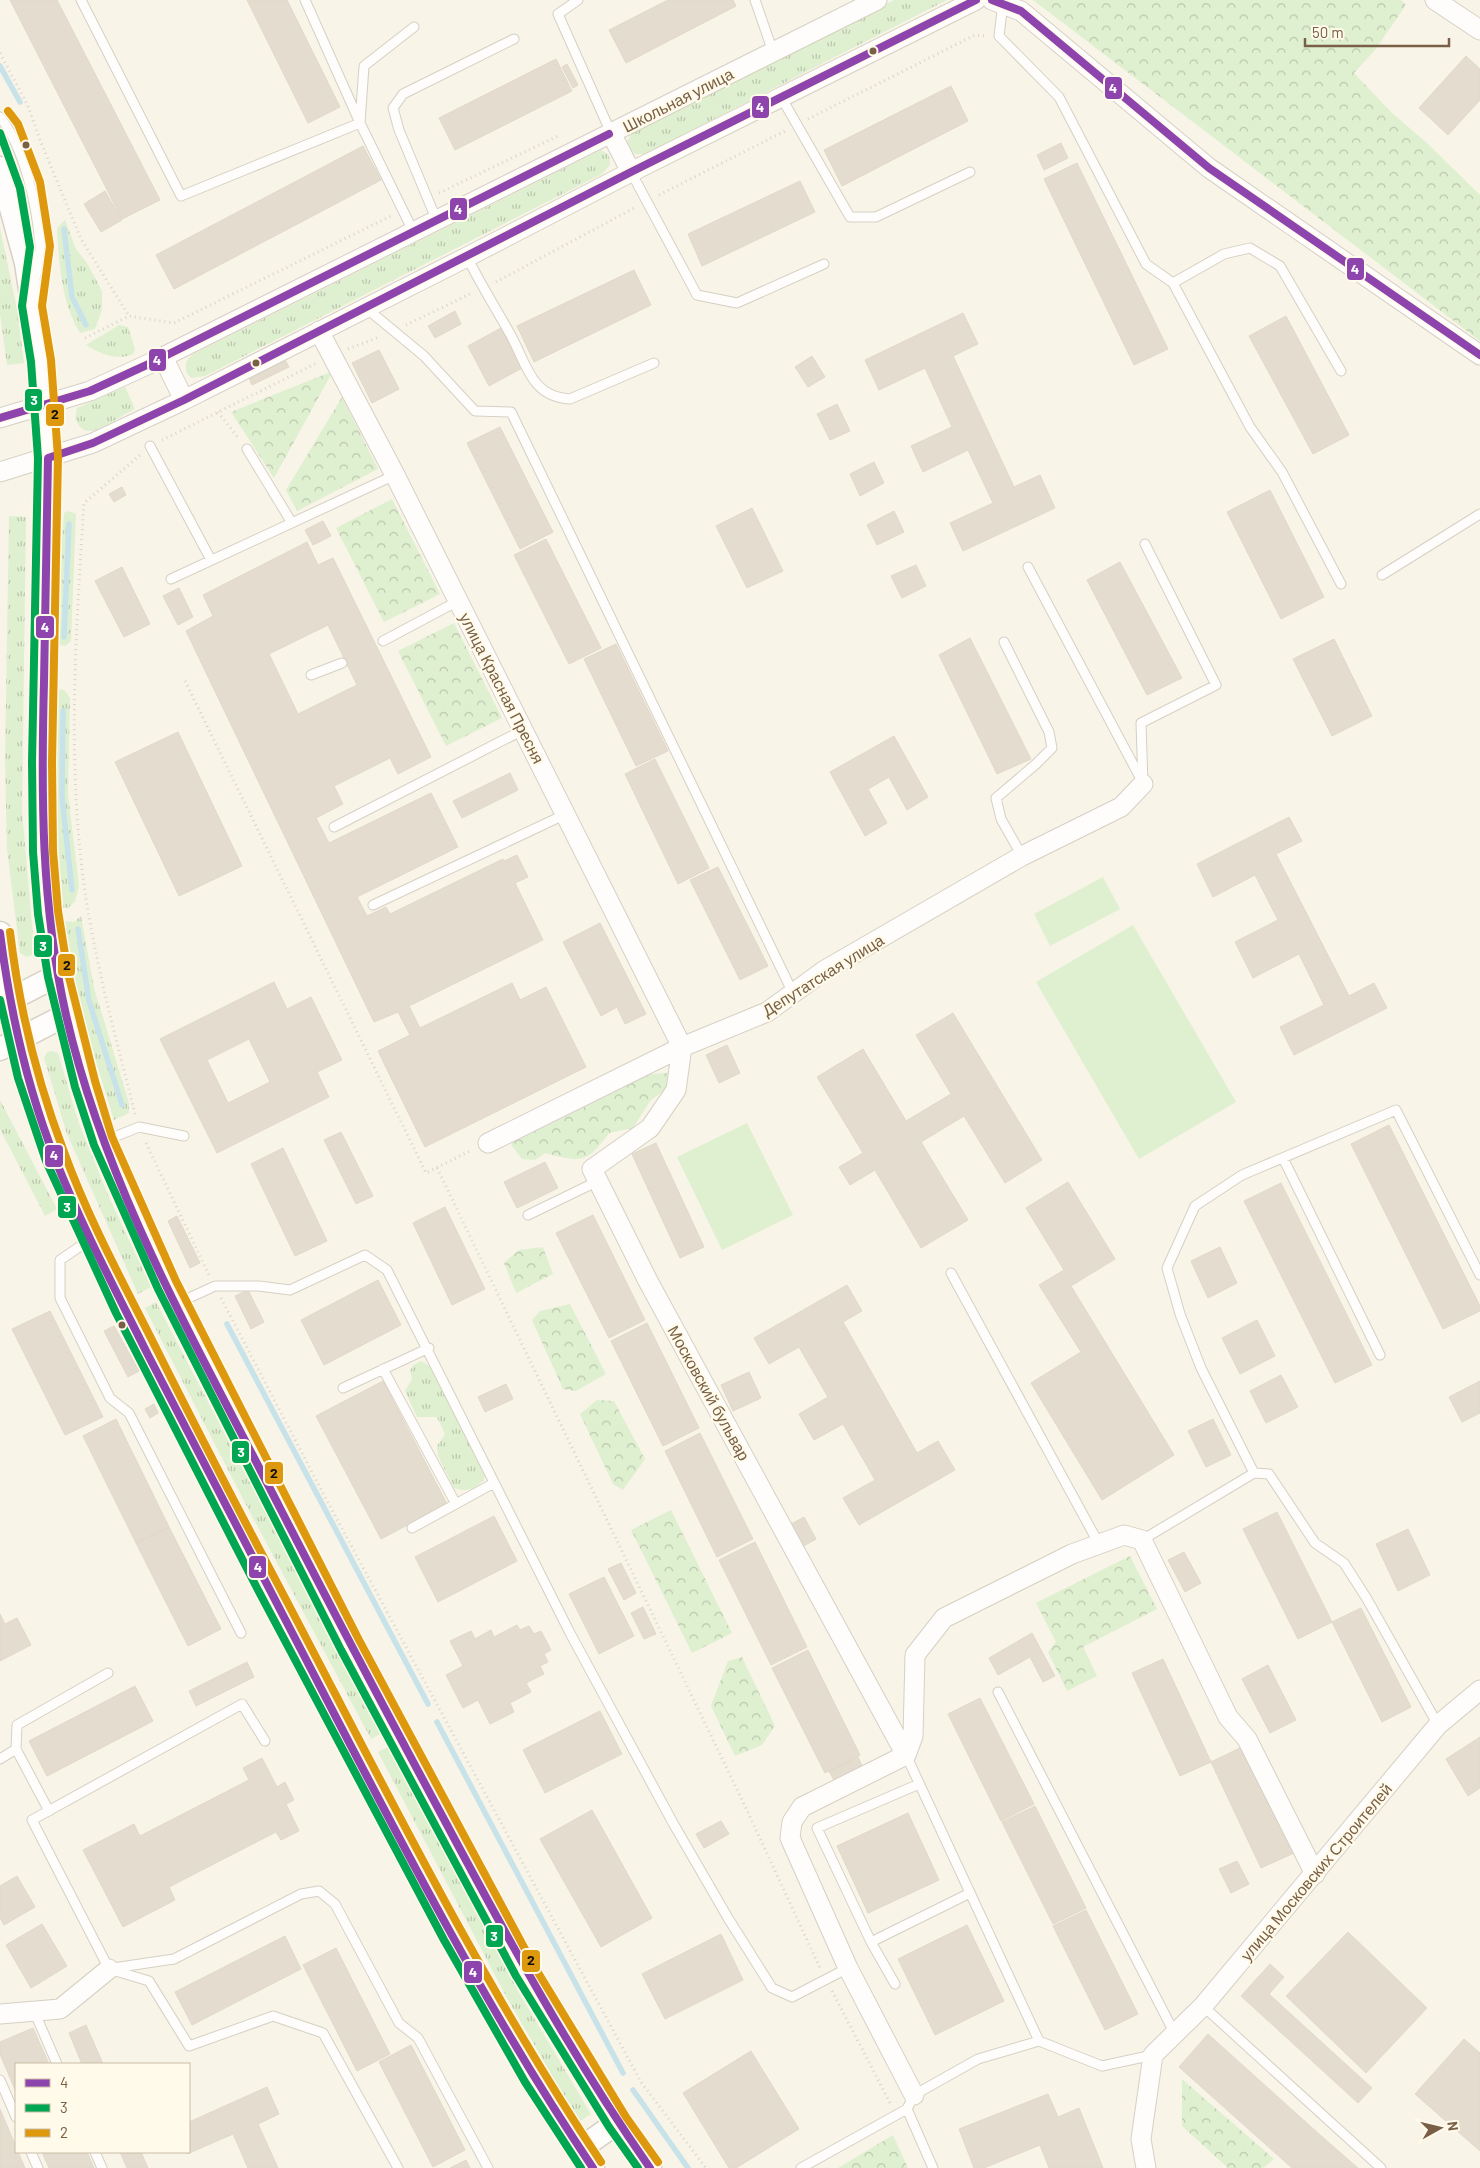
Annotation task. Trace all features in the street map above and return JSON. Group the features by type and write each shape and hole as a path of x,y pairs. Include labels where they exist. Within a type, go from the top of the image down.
{"street":[{"name":"Школьная улица","path":"0,418 90,391 163,357 877,0"},
{"path":"0,472 93,443 184,400 631,172 976,0"},
{"path":"1435,0 1480,30"},
{"path":"998,2 1021,11 1209,168 1480,355"},
{"path":"611,133 631,172"},
{"path":"0,168 26,263 41,361 48,458 42,753 43,851 48,912 58,975 84,1084 103,1141 176,1304 350,1645 525,1971 644,2166"},
{"name":"улица Красная Пресня","path":"319,332 395,475 682,1047"},
{"path":"163,357 184,400"},
{"name":"Депутатская улица","path":"488,1143 682,1047 768,1012 825,970 1022,856 1121,808 1143,784"},
{"path":"0,933 10,1044 36,1102 56,1159 91,1239 356,1754 476,1978 580,2150 593,2168"},
{"path":"5,1002 58,975"},
{"path":"10,1044 66,1015"},
{"path":"598,1181 592,1169 650,1128 676,1090 682,1047"},
{"name":"Московский бульвар","path":"598,1181 648,1281 906,1755"},
{"path":"910,2102 790,1838 792,1822 802,1807 906,1755 913,1736 915,1655 944,1618 1072,1554 1124,1535 1142,1540 1228,1717 1247,1739 1315,1874"},
{"name":"улица Московских Строителей","path":"1153,2055 1203,2006 1438,1725 1480,1690"},
{"path":"0,2014 60,2009 109,1969"},
{"path":"1146,2168 1141,2139 1153,2055"},
{"path":"580,2150 618,2122"}],"lane":[{"path":"81,0 181,196 360,123"},
{"path":"305,0 360,123 414,233"},
{"path":"578,0 558,14 611,133"},
{"path":"755,0 773,52"},
{"path":"998,2 999,36 1059,97 1146,264 1173,283 1250,427 1282,472 1341,584"},
{"path":"360,123 364,66 414,27"},
{"path":"437,221 399,130 392,108 403,94 514,39"},
{"path":"781,97 850,217 876,218 970,172"},
{"path":"0,117 8,128 30,185 40,247 32,306"},
{"path":"631,172 698,295 737,303 824,264"},
{"path":"1173,283 1224,254 1250,248 1280,266 1341,371"},
{"path":"467,257 511,335 532,379 554,398 570,400 654,363"},
{"path":"366,308 424,356 475,411 511,412 793,993"},
{"path":"150,446 211,560"},
{"path":"248,449 292,523"},
{"path":"171,579 395,475"},
{"path":"1382,575 1480,514"},
{"path":"1143,784 1141,723 1216,685 1145,544"},
{"path":"1028,567 1143,784"},
{"path":"383,641 458,601"},
{"path":"1004,642 1049,732 1052,748 996,798 1002,819 1022,856"},
{"path":"311,676 342,663"},
{"path":"334,827 524,730"},
{"path":"373,905 566,814"},
{"path":"1254,1473 1201,1368 1180,1314 1167,1268 1194,1206 1242,1175 1396,1110 1480,1275"},
{"path":"103,1141 139,1127 184,1136"},
{"path":"1283,1158 1380,1355"},
{"path":"528,1215 598,1181"},
{"path":"91,1239 60,1260 60,1298 110,1398 129,1413 240,1633"},
{"path":"176,1304 215,1286 258,1286 290,1290 364,1255 387,1270 570,1633 668,1814 728,1918 772,1988 792,1998 848,1968"},
{"path":"951,1273 1099,1544"},
{"path":"342,1388 428,1348"},
{"path":"383,1369 456,1504"},
{"path":"1142,1540 1254,1473 1269,1474 1315,1543 1344,1563 1367,1599 1438,1725"},
{"path":"412,1528 494,1482"},
{"path":"49,1811 16,1749 17,1725 108,1673"},
{"path":"998,1692 1175,2034"},
{"path":"266,1741 242,1704 32,1820 109,1969 149,1981 189,2046 273,2016 323,2033 398,2168"},
{"path":"0,1759 16,1749"},
{"path":"906,1755 1039,2041"},
{"path":"895,1984 871,1942 817,1828 919,1784"},
{"path":"109,1969 174,1959 300,1894 319,1891 335,1904 399,2023 418,2038 488,2168"},
{"path":"871,1942 970,1893"},
{"path":"1203,2006 1382,2168"},
{"path":"34,2011 57,2063"},
{"path":"801,2168 896,2115 910,2102 978,2059 1039,2041 1102,2066 1153,2055"},
{"path":"0,2080 15,2115"},
{"path":"910,2102 933,2168"},
{"path":"31,2153 38,2168"},
{"path":"95,2153 102,2168"}],"path":[{"path":"706,2168 641,2082 326,1499 215,1286 139,1127 100,978 84,884 77,788 75,646 84,503 150,446 332,355 394,331 483,288 646,202 975,35 999,36"},
{"path":"0,53 28,106 81,239 129,316"},
{"path":"427,198 559,136"},
{"path":"85,338 129,316 174,323 403,210"},
{"path":"218,412 248,449"},
{"path":"185,681 426,1173 488,1143"},
{"path":"437,1168 745,1806 826,1980 896,2115"}],"green space":[{"path":"894,0 947,0 645,154 636,154 629,150 627,142 632,132"},
{"path":"1033,0 1401,0 1406,5 1375,50 1354,73 1392,113 1427,143 1480,195 1480,341"},
{"path":"601,150 609,155 610,165 602,174 205,376 191,378 186,372 186,362 193,354"},
{"path":"65,220 76,249 87,263 102,291 102,310 95,329 80,333 65,295 60,268 57,228"},
{"path":"0,228 17,309 24,363 7,365 0,314"},
{"path":"119,325 128,327 135,349 133,354 121,357 109,356 86,345"},
{"path":"333,371 274,478 231,412"},
{"path":"125,387 135,409 94,430 86,431 80,427 75,419 77,408"},
{"path":"342,397 378,469 297,511 286,490"},
{"path":"392,499 440,594 384,622 336,528"},
{"path":"69,511 76,514 71,641 65,646 59,645 55,636 64,513"},
{"path":"9,516 26,517 22,810 34,949 32,955 27,957 20,953 7,849 5,759"},
{"path":"454,623 502,718 446,746 398,651"},
{"path":"58,689 64,690 70,698 68,794 79,886 75,901 68,908 61,907 50,816 51,693"},
{"path":"1103,877 1120,909 1050,946 1034,914"},
{"path":"81,916 94,988 129,1103 129,1113 114,1120 75,993 63,921 74,922"},
{"path":"1133,925 1236,1102 1139,1159 1036,982"},
{"path":"47,1052 58,1053 78,1121 108,1195 151,1287 138,1294 67,1134 44,1058"},
{"path":"667,1073 671,1085 650,1101 633,1128 609,1133 588,1156 575,1159 545,1153 535,1160 522,1159 512,1146 511,1137 638,1075"},
{"path":"0,1100 57,1209 45,1216 0,1129"},
{"path":"747,1123 793,1215 722,1250 677,1157"},
{"path":"543,1247 553,1274 516,1293 504,1263 519,1250"},
{"path":"156,1302 255,1492 384,1732 371,1739 243,1499 145,1308"},
{"path":"570,1304 606,1374 576,1391 563,1389 532,1320 540,1311"},
{"path":"421,1361 433,1368 487,1474 481,1483 473,1488 464,1490 454,1488 438,1456 437,1446 445,1434 437,1417 417,1417 405,1391 412,1379 410,1371 413,1365"},
{"path":"597,1400 614,1401 645,1459 623,1490 613,1484 580,1414"},
{"path":"671,1510 732,1633 692,1653 631,1530"},
{"path":"1130,1556 1157,1609 1083,1647 1097,1676 1067,1691 1048,1652 1056,1642 1036,1603"},
{"path":"742,1657 775,1726 762,1745 735,1756 711,1706 728,1661"},
{"path":"390,1746 518,1991 591,2114 579,2122 507,1998 378,1752"},
{"path":"1182,2079 1274,2159 1263,2168 1228,2168 1182,2126"},
{"path":"893,2135 908,2168 838,2168"}],"building":[{"path":"10,0 57,0 160,200 122,219"},
{"path":"247,0 287,0 340,107 308,123"},
{"path":"668,0 733,0 736,6 626,63 609,30"},
{"path":"1466,56 1480,69 1480,100 1448,135 1419,108"},
{"path":"556,59 572,91 455,150 439,118"},
{"path":"567,64 578,85 573,88 562,67"},
{"path":"951,86 968,121 842,186 824,150"},
{"path":"1061,143 1068,158 1044,170 1037,155"},
{"path":"363,146 381,180 174,289 156,255"},
{"path":"1077,163 1168,349 1134,365 1044,179"},
{"path":"800,181 815,212 702,266 688,234"},
{"path":"105,191 122,220 101,232 84,204"},
{"path":"634,270 651,305 534,362 517,326"},
{"path":"455,311 461,324 435,338 428,326"},
{"path":"963,313 978,344 953,356 1014,487 1040,475 1055,508 963,551 950,523 993,503 968,450 923,472 911,446 952,427 925,368 879,390 865,360"},
{"path":"1286,316 1349,435 1313,454 1249,336"},
{"path":"501,328 522,368 489,386 468,346"},
{"path":"379,350 399,389 372,403 352,363"},
{"path":"283,356 289,367 252,385 247,373"},
{"path":"812,356 825,377 808,387 795,367"},
{"path":"837,404 850,431 830,440 817,414"},
{"path":"500,427 553,532 520,549 467,443"},
{"path":"874,462 884,483 860,496 850,474"},
{"path":"122,487 126,495 114,502 109,494"},
{"path":"1270,490 1324,597 1281,619 1227,512"},
{"path":"752,508 783,571 747,588 716,526"},
{"path":"894,511 904,532 877,545 867,525"},
{"path":"323,521 331,536 313,545 305,530"},
{"path":"546,539 601,648 569,664 514,555"},
{"path":"307,542 318,565 333,558 431,757 398,774 390,758 334,786 343,804 316,818 329,843 431,793 458,847 357,897 367,916 386,907 390,914 503,859 504,861 517,855 528,877 515,883 543,940 409,1006 420,1028 512,983 520,1000 546,987 586,1067 425,1147 378,1051 410,1035 398,1012 374,1022 186,631 213,616 203,595","holes":["328,625 357,685 298,714 269,654"]},
{"path":"1120,562 1182,678 1147,695 1087,580"},
{"path":"916,565 926,586 902,598 891,576"},
{"path":"122,567 150,624 124,637 95,581"},
{"path":"179,588 193,617 178,625 163,596"},
{"path":"970,638 1031,759 997,774 939,655"},
{"path":"1334,639 1372,716 1332,736 1293,659"},
{"path":"616,644 668,751 636,766 584,659"},
{"path":"178,732 242,866 179,896 115,762"},
{"path":"894,736 928,797 907,810 889,777 868,789 887,823 865,836 830,772"},
{"path":"655,759 709,868 678,884 625,774"},
{"path":"510,773 518,790 462,818 453,801"},
{"path":"1289,817 1302,841 1276,854 1349,996 1374,983 1387,1008 1294,1055 1280,1027 1324,1005 1299,954 1253,978 1235,942 1278,920 1255,875 1213,897 1197,864"},
{"path":"718,867 768,966 740,980 690,880"},
{"path":"600,923 646,1014 625,1024 617,1007 601,1016 563,942"},
{"path":"274,982 287,1009 311,997 342,1060 317,1072 329,1097 217,1153 160,1039","holes":["249,1039 270,1082 228,1103 207,1060"]},
{"path":"953,1013 1042,1160 1005,1183 964,1116 921,1142 968,1220 921,1248 875,1170 850,1185 839,1167 863,1153 817,1077 863,1049 906,1121 951,1094 916,1035"},
{"path":"727,1045 740,1073 719,1083 706,1055"},
{"path":"1389,1125 1480,1306 1480,1311 1443,1329 1351,1144"},
{"path":"341,1132 373,1196 356,1204 324,1140"},
{"path":"656,1143 704,1247 680,1258 632,1154"},
{"path":"283,1148 327,1241 295,1256 251,1164"},
{"path":"545,1162 558,1188 517,1208 504,1182"},
{"path":"1068,1182 1115,1259 1071,1286 1174,1455 1102,1500 1031,1383 1081,1352 1039,1285 1064,1270 1026,1208"},
{"path":"1281,1183 1372,1365 1335,1383 1244,1201"},
{"path":"445,1207 485,1289 452,1305 413,1223"},
{"path":"593,1215 645,1320 609,1338 556,1233"},
{"path":"177,1216 200,1263 190,1268 168,1221"},
{"path":"1220,1247 1237,1283 1208,1298 1191,1261"},
{"path":"378,1280 401,1325 324,1365 301,1320"},
{"path":"847,1285 862,1311 843,1322 917,1453 938,1441 955,1470 859,1525 843,1498 875,1480 843,1424 814,1440 799,1414 828,1397 799,1347 769,1364 754,1338"},
{"path":"248,1290 264,1322 251,1329 235,1296"},
{"path":"50,1311 103,1417 65,1435 12,1329"},
{"path":"1257,1320 1275,1356 1240,1374 1222,1338"},
{"path":"647,1323 699,1428 663,1446 611,1341"},
{"path":"114,1326 139,1371 128,1377 104,1331"},
{"path":"749,1372 761,1398 733,1411 721,1385"},
{"path":"1281,1375 1298,1407 1266,1423 1250,1391"},
{"path":"383,1381 447,1504 381,1539 316,1416"},
{"path":"1480,1381 1480,1413 1462,1422 1449,1397"},
{"path":"506,1384 513,1399 485,1412 478,1397"},
{"path":"154,1404 158,1413 150,1418 145,1409"},
{"path":"116,1419 169,1527 136,1543 83,1436"},
{"path":"1213,1419 1231,1455 1206,1467 1188,1431"},
{"path":"700,1433 753,1539 717,1557 665,1451"},
{"path":"1277,1512 1332,1622 1298,1639 1243,1529"},
{"path":"494,1516 517,1561 438,1602 415,1557"},
{"path":"804,1517 816,1539 798,1549 786,1527"},
{"path":"169,1527 221,1629 188,1646 136,1543"},
{"path":"1408,1529 1430,1575 1398,1591 1376,1544"},
{"path":"755,1542 807,1647 771,1665 719,1560"},
{"path":"1184,1552 1201,1583 1185,1592 1168,1560"},
{"path":"621,1563 636,1593 624,1600 608,1569"},
{"path":"604,1577 634,1636 599,1654 569,1594"},
{"path":"643,1607 656,1634 644,1639 631,1613"},
{"path":"1361,1608 1411,1707 1382,1722 1332,1622"},
{"path":"0,1614 5,1624 17,1618 31,1645 0,1661"},
{"path":"517,1625 520,1630 529,1626 534,1634 541,1631 551,1650 544,1654 548,1662 540,1666 544,1674 526,1683 531,1692 510,1703 514,1712 490,1724 478,1700 463,1708 446,1675 463,1666 450,1641 471,1631 475,1639 491,1630 494,1637"},
{"path":"1032,1633 1055,1676 1043,1682 1030,1657 998,1675 989,1658"},
{"path":"808,1650 860,1755 825,1773 772,1668"},
{"path":"1163,1659 1211,1762 1180,1776 1132,1673"},
{"path":"247,1662 254,1677 196,1706 189,1691"},
{"path":"1268,1665 1296,1720 1270,1733 1242,1679"},
{"path":"135,1686 153,1721 47,1776 29,1741"},
{"path":"980,1698 1034,1804 1001,1821 948,1714"},
{"path":"600,1711 622,1754 545,1793 523,1750"},
{"path":"1480,1737 1480,1788 1468,1796 1446,1759"},
{"path":"1244,1746 1294,1853 1261,1868 1211,1762"},
{"path":"858,1757 863,1768 835,1782 829,1771"},
{"path":"262,1758 277,1787 285,1782 294,1800 286,1804 299,1831 281,1840 276,1832 169,1887 175,1900 123,1927 83,1850 134,1824 140,1836 249,1780 243,1768"},
{"path":"1035,1806 1086,1908 1053,1924 1002,1822"},
{"path":"592,1810 652,1918 601,1947 540,1839"},
{"path":"908,1813 939,1880 868,1913 837,1846"},
{"path":"721,1821 729,1834 704,1848 696,1834"},
{"path":"1237,1861 1249,1884 1231,1893 1219,1869"},
{"path":"17,1876 35,1907 4,1925 0,1918 0,1886"},
{"path":"1086,1910 1138,2014 1105,2030 1053,1926"},
{"path":"42,1924 67,1966 31,1988 6,1945"},
{"path":"967,1925 1004,2001 935,2035 898,1959"},
{"path":"1348,1932 1427,2008 1366,2073 1286,1996"},
{"path":"721,1934 743,1980 665,2019 642,1974"},
{"path":"285,1936 301,1969 192,2025 175,1992"},
{"path":"336,1948 390,2054 357,2071 303,1965"},
{"path":"1270,1964 1284,1977 1269,1994 1372,2088 1358,2103 1241,1996"},
{"path":"86,2025 103,2063 82,2063 69,2033"},
{"path":"33,2028 49,2063 15,2063 15,2090 0,2054 0,2042"},
{"path":"1208,2034 1358,2168 1292,2168 1179,2067"},
{"path":"1464,2039 1480,2053 1480,2151 1415,2094"},
{"path":"411,2045 465,2150 433,2167 379,2062"},
{"path":"751,2051 799,2129 736,2168 729,2168 683,2093"},
{"path":"267,2087 279,2114 258,2124 278,2168 248,2168 233,2134 190,2153 190,2122"},
{"path":"1048,2094 1058,2117 1079,2108 1103,2168 1049,2168 1040,2145 984,2168 974,2168 959,2129"},
{"path":"0,2109 15,2145 15,2153 18,2153 25,2168 0,2168"},
{"path":"42,2153 87,2153 94,2168 49,2168"},
{"path":"120,2153 141,2153 148,2168 127,2168"},
{"path":"466,2160 470,2168 450,2168"}],"waterway":[{"path":"0,66 20,102"},
{"path":"64,229 72,297 86,325"},
{"path":"64,637 69,524"},
{"path":"63,711 62,797 72,890"},
{"path":"78,929 89,1001 122,1105"},
{"path":"227,1324 428,1704"},
{"path":"437,1722 623,2073"},
{"path":"633,2090 688,2168"}],"transit line":[{"name":"4","path":"650,2168 568,2042 404,1745 188,1330 130,1207 105,1144 83,1080 66,1015 58,974 47,891 44,849 43,766 48,458 93,443 184,400 631,172 976,0"},
{"name":"4","path":"992,0 1021,11 1209,168 1480,355"},
{"name":"2","path":"8,111 18,124 40,182 50,246 42,306 51,360 58,457 52,762 53,851 58,911 68,973 95,1081 112,1137 176,1281 359,1640 534,1966 626,2117 658,2162"},
{"name":"3","path":"0,133 20,188 30,247 22,306 31,362 38,458 32,762 33,852 38,914 48,977 75,1087 94,1145 158,1289 341,1650 516,1976 609,2127 638,2168"},
{"name":"4","path":"0,418 90,391 151,363 609,134"},
{"name":"2","path":"10,932 18,988 30,1044 45,1098 74,1178 108,1253 225,1484 440,1893 518,2030 601,2162"},
{"name":"4","path":"0,933 14,1020 36,1106 66,1186 88,1235 199,1454 432,1898 509,2035 593,2168"},
{"name":"3","path":"0,1000 18,1078 46,1161 116,1313 258,1590 444,1940 525,2082 581,2168"}]}
